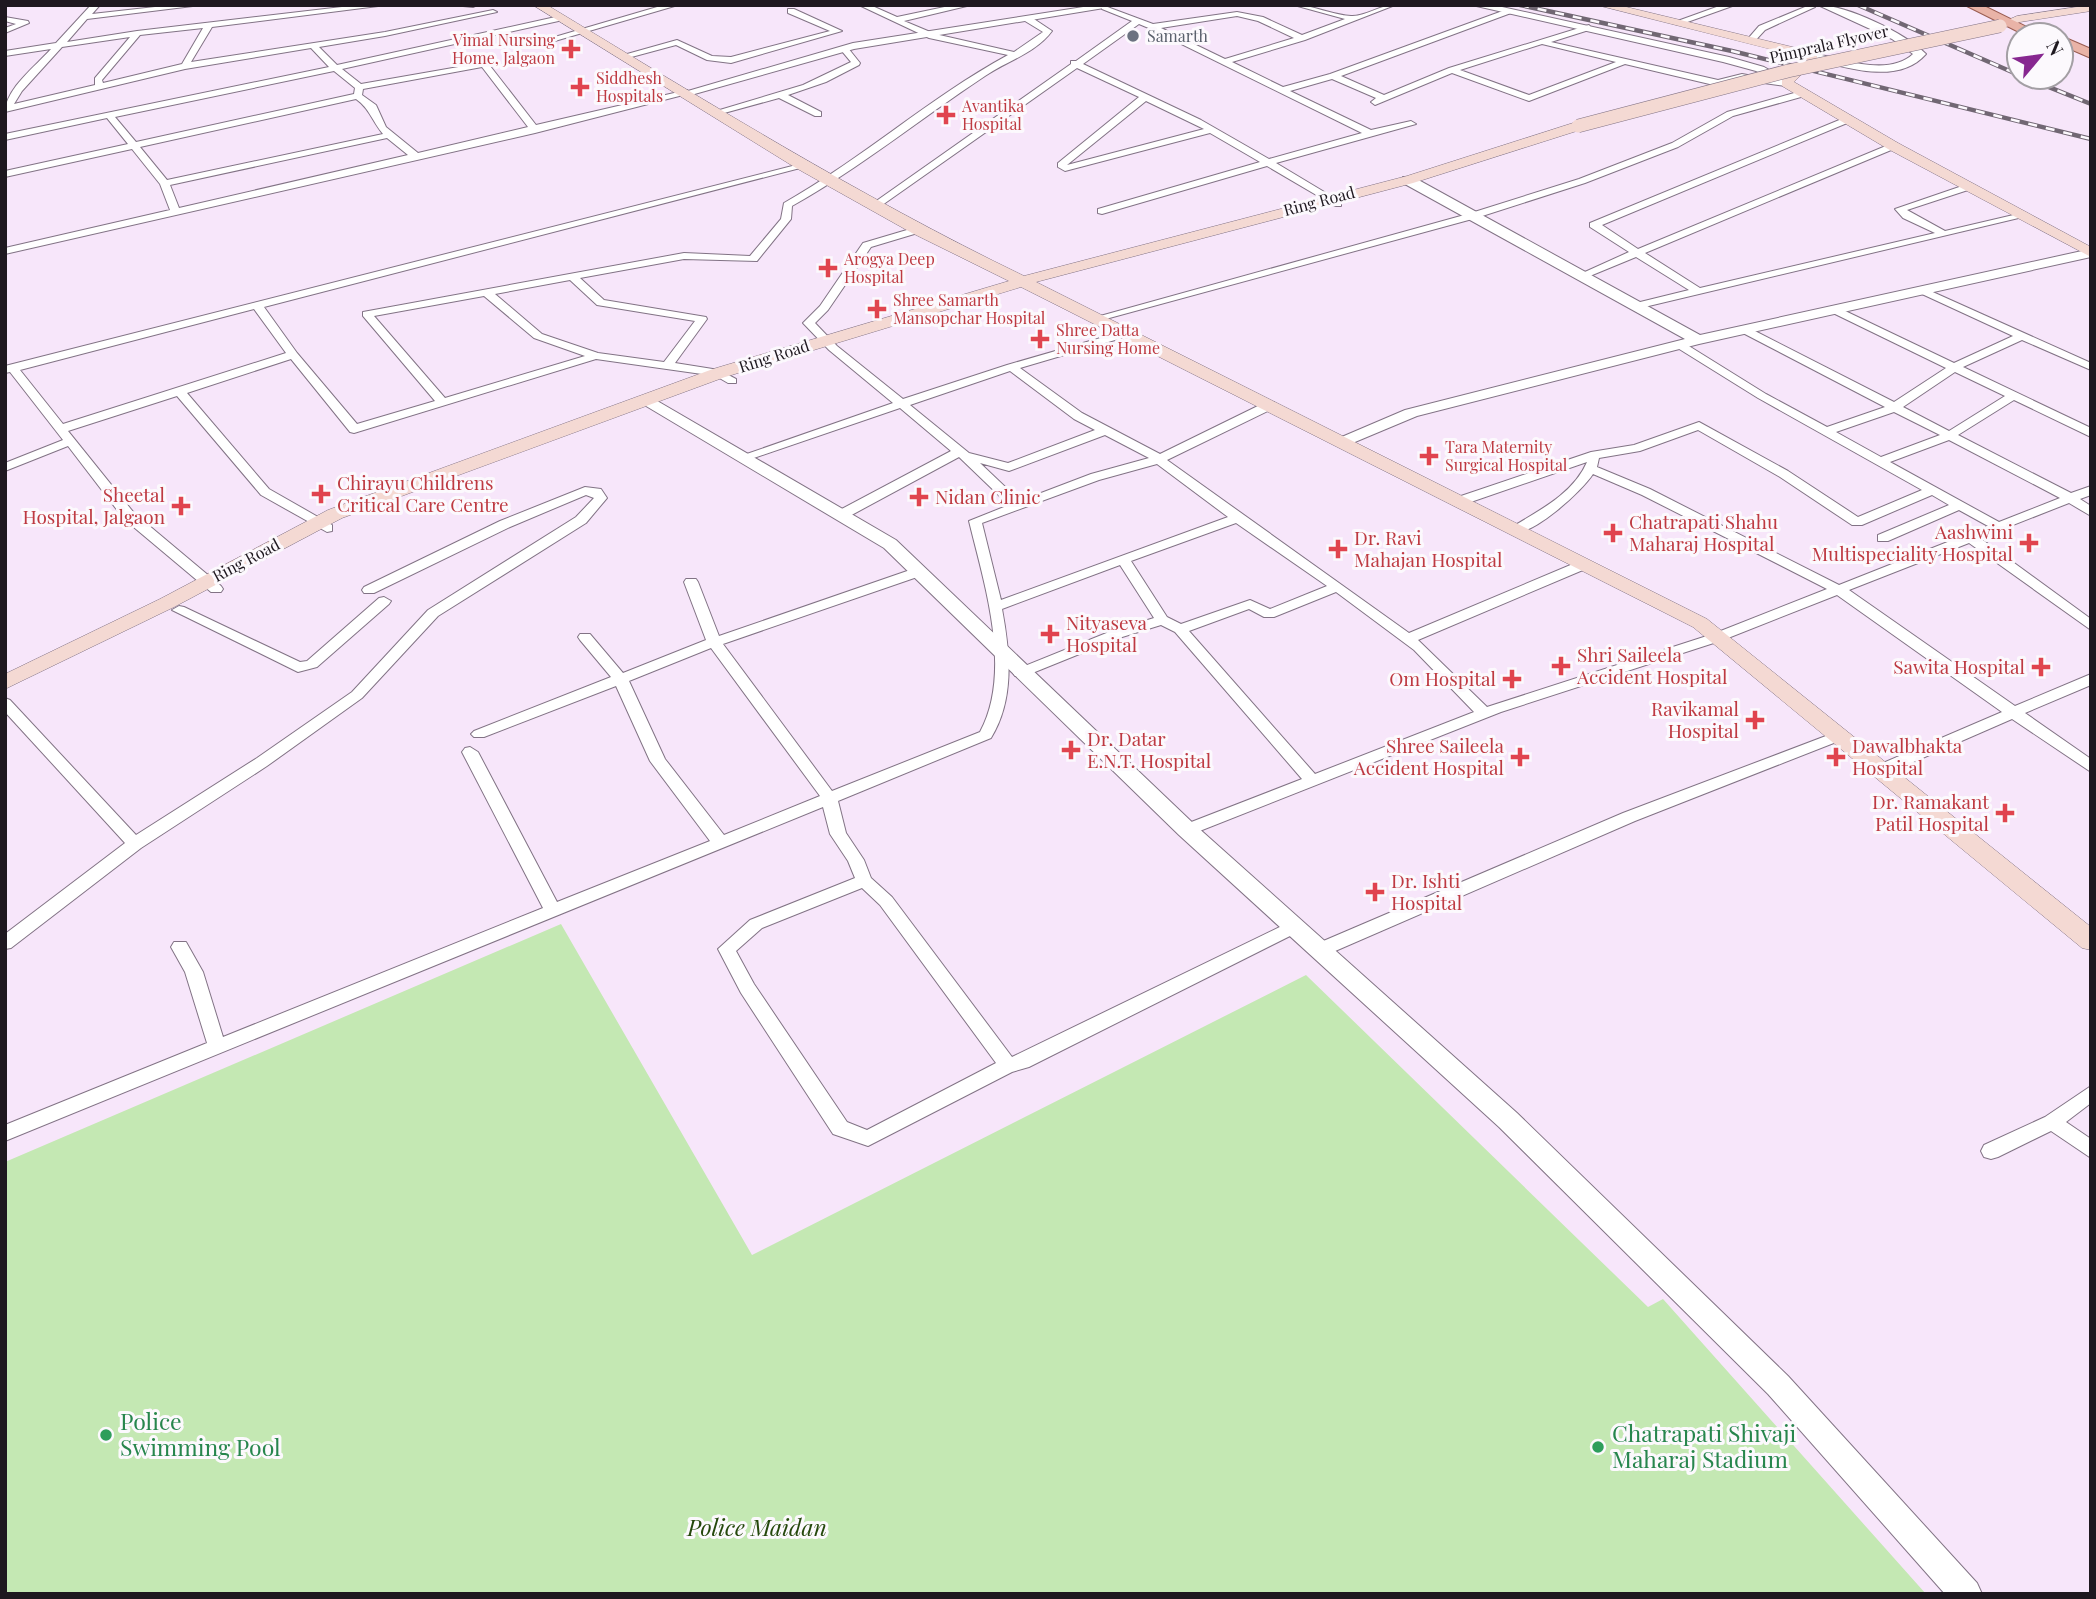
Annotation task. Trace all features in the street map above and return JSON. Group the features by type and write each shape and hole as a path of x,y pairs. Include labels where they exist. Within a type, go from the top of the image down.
{"main road":[{"path":"1603,5 1812,56"},
{"path":"1971,5 2005,21"},
{"path":"1986,5 2006,21"},
{"path":"541,6 801,165 917,230 1128,333 1700,623 2091,941"},
{"name":"Pimprala Flyover","path":"2020,21 2091,8"},
{"name":"Pimprala Flyover","path":"1408,180 1578,126 1720,86 1863,51 2005,24"},
{"path":"2075,47 2091,54"},
{"path":"1812,56 1786,83 1893,146 2091,253"},
{"path":"5,696 179,610 210,586 321,526 725,377 1027,283 1333,201 1406,185 1408,180"},
{"name":"Ring Road","path":"5,682 210,586"}],"street":[{"path":"96,5 19,89 8,108 185,66 385,34 493,12"},
{"path":"85,17 197,5"},
{"path":"5,54 136,33 382,5"},
{"path":"457,5 473,5"},
{"path":"545,41 674,5"},
{"path":"863,5 938,37 1013,54"},
{"path":"900,19 967,5"},
{"path":"1298,5 1354,19"},
{"path":"1224,62 1302,38 1391,5"},
{"path":"1477,5 1589,27 1737,62 1760,69 1786,83"},
{"path":"1690,5 1710,12"},
{"path":"1676,23 1731,5"},
{"path":"1750,41 1762,28 1811,7 1807,5"},
{"path":"1812,56 1883,68 1905,63 1920,54 1896,37 1823,5"},
{"path":"5,251 535,130 687,93 845,50 938,37 1106,6 1370,133"},
{"path":"624,56 677,42 710,58 731,60 838,31 791,10"},
{"path":"1283,90 1333,76 1508,11"},
{"path":"1123,30 1237,14 1260,19 1302,38"},
{"path":"5,137 560,18"},
{"path":"5,19 25,23 5,30"},
{"path":"443,402 367,314 684,256 754,259 786,219 787,205 831,182 926,111 1013,54 1045,38 1048,31 1031,20"},
{"path":"875,206 1074,63 1138,21"},
{"path":"185,66 209,25"},
{"path":"1333,76 1379,100 1452,69 1589,27"},
{"path":"99,85 98,80 136,33"},
{"path":"385,34 404,52"},
{"path":"1542,42 1718,83 1742,77 1786,83"},
{"path":"312,44 373,107 374,116 388,135 416,156"},
{"path":"717,112 780,95 836,75 856,64 845,50"},
{"path":"1452,69 1529,98 1625,61"},
{"path":"1074,63 1211,130 1333,201"},
{"path":"5,174 484,64 535,130"},
{"path":"1098,318 1472,216 1582,181 1675,145 1730,114 1805,93"},
{"path":"780,95 818,114"},
{"path":"1145,97 1061,166 1068,169 1211,130"},
{"path":"110,116 165,183 175,211"},
{"path":"1699,292 1594,225 1849,119"},
{"path":"1102,211 1370,133 1411,124"},
{"path":"165,183 388,135"},
{"path":"1581,276 1893,146"},
{"path":"210,586 129,516 71,441 9,369 801,165"},
{"path":"1408,180 1698,341"},
{"path":"1944,234 1907,216 1900,209 1968,187"},
{"path":"1636,306 2022,216"},
{"path":"917,230 867,245 824,308 808,323 828,344 962,454 1017,506"},
{"path":"1343,442 1411,413 1680,345 2091,253"},
{"path":"573,277 601,303 702,319 667,366"},
{"path":"1926,292 2091,367"},
{"path":"487,293 538,336 596,356 725,377"},
{"path":"257,305 293,355 354,429 596,356"},
{"path":"1837,311 2091,433"},
{"path":"1745,330 2070,498 2091,512"},
{"path":"744,457 898,403 1128,333"},
{"path":"1826,431 1894,408 1955,367 2021,336"},
{"path":"1680,345 1762,396 1999,527"},
{"path":"61,429 293,355"},
{"path":"1011,367 1078,416 1159,459 1237,518 1337,587 1407,639 1485,714"},
{"path":"179,391 265,492 321,526"},
{"path":"1881,461 1949,436 2013,396"},
{"path":"653,404 890,544 1000,654 1187,830 1508,1121 1778,1385 1966,1594"},
{"path":"5,1133 986,735 999,706 1000,654 994,607 975,521 1096,477 1159,459 1270,405"},
{"path":"1460,501 1595,454 1636,448 1699,426 1784,474 1857,522 1933,491"},
{"path":"841,515 962,454 1009,467 1106,430"},
{"path":"5,467 71,441"},
{"path":"1517,530 1559,501 1590,474 1595,454"},
{"path":"1591,469 1646,492 1839,590 2091,767"},
{"path":"1187,830 1485,714 1718,637 2091,490"},
{"path":"5,943 135,844 262,762 357,695 433,613 581,520 601,498 597,492 585,491 505,524 369,590"},
{"path":"1883,538 1960,505"},
{"path":"994,607 1237,518"},
{"path":"1971,538 2091,626"},
{"path":"1124,561 1162,620 1180,629 1312,781"},
{"path":"1407,639 1585,564"},
{"path":"479,734 714,642 918,572"},
{"path":"691,582 714,642 829,798 838,834 856,860 864,881 886,901 1008,1065"},
{"path":"1180,629 1250,604 1269,614 1337,587"},
{"path":"179,610 298,667 304,667 313,664 384,601"},
{"path":"1020,673 1114,635 1162,620"},
{"path":"585,637 621,680 658,761 720,842"},
{"path":"1881,770 2091,679"},
{"path":"5,702 135,844"},
{"path":"1320,950 1629,817 1839,736"},
{"path":"470,752 552,910"},
{"path":"864,881 757,924 727,949 747,988 840,1128 868,1138 1008,1065 1023,1062 1294,927"},
{"path":"180,947 194,972 217,1047"},
{"path":"1991,1151 2052,1122 2091,1093"},
{"path":"2052,1122 2091,1150"}],"green space":[{"name":"Police Maidan","path":"561,924 752,1255 1306,975 1648,1307 1663,1299 1926,1594 5,1594 5,1162"}],"railway":[{"path":"1520,5 1732,51 2091,139"},
{"path":"1858,5 2005,69"},
{"path":"2059,91 2091,104"}],"place":[{"name":"Samarth","path":"1133,36"},
{"name":"Vimal Nursing Home, Jalgaon","path":"571,49"},
{"name":"Siddhesh Hospitals","path":"580,87"},
{"name":"Avantika Hospital","path":"946,115"},
{"name":"Arogya Deep Hospital","path":"828,268"},
{"name":"Shree Samarth Mansopchar Hospital","path":"877,309"},
{"name":"Shree Datta Nursing Home","path":"1040,339"},
{"name":"Tara Maternity Surgical Hospital","path":"1429,456"},
{"name":"Chirayu Childrens Critical Care Centre","path":"321,494"},
{"name":"Nidan Clinic","path":"919,497"},
{"name":"Sheetal Hospital, Jalgaon","path":"181,506"},
{"name":"Chatrapati Shahu Maharaj Hospital","path":"1613,533"},
{"name":"Aashwini Multispeciality Hospital","path":"2029,543"},
{"name":"Dr. Ravi Mahajan Hospital","path":"1338,549"},
{"name":"Nityaseva Hospital","path":"1050,634"},
{"name":"Shri Saileela Accident Hospital","path":"1561,666"},
{"name":"Sawita Hospital","path":"2041,667"},
{"name":"Om Hospital","path":"1512,679"},
{"name":"Ravikamal Hospital","path":"1755,720"},
{"name":"Dr. Datar E.N.T. Hospital","path":"1071,750"},
{"name":"Shree Saileela Accident Hospital","path":"1520,757"},
{"name":"Dawalbhakta Hospital","path":"1836,757"},
{"name":"Dr. Ramakant Patil Hospital","path":"2005,813"},
{"name":"Dr. Ishti Hospital","path":"1375,892"},
{"name":"Police Swimming Pool","path":"106,1435"},
{"name":"Chatrapati Shivaji Maharaj Stadium","path":"1598,1447"}]}
